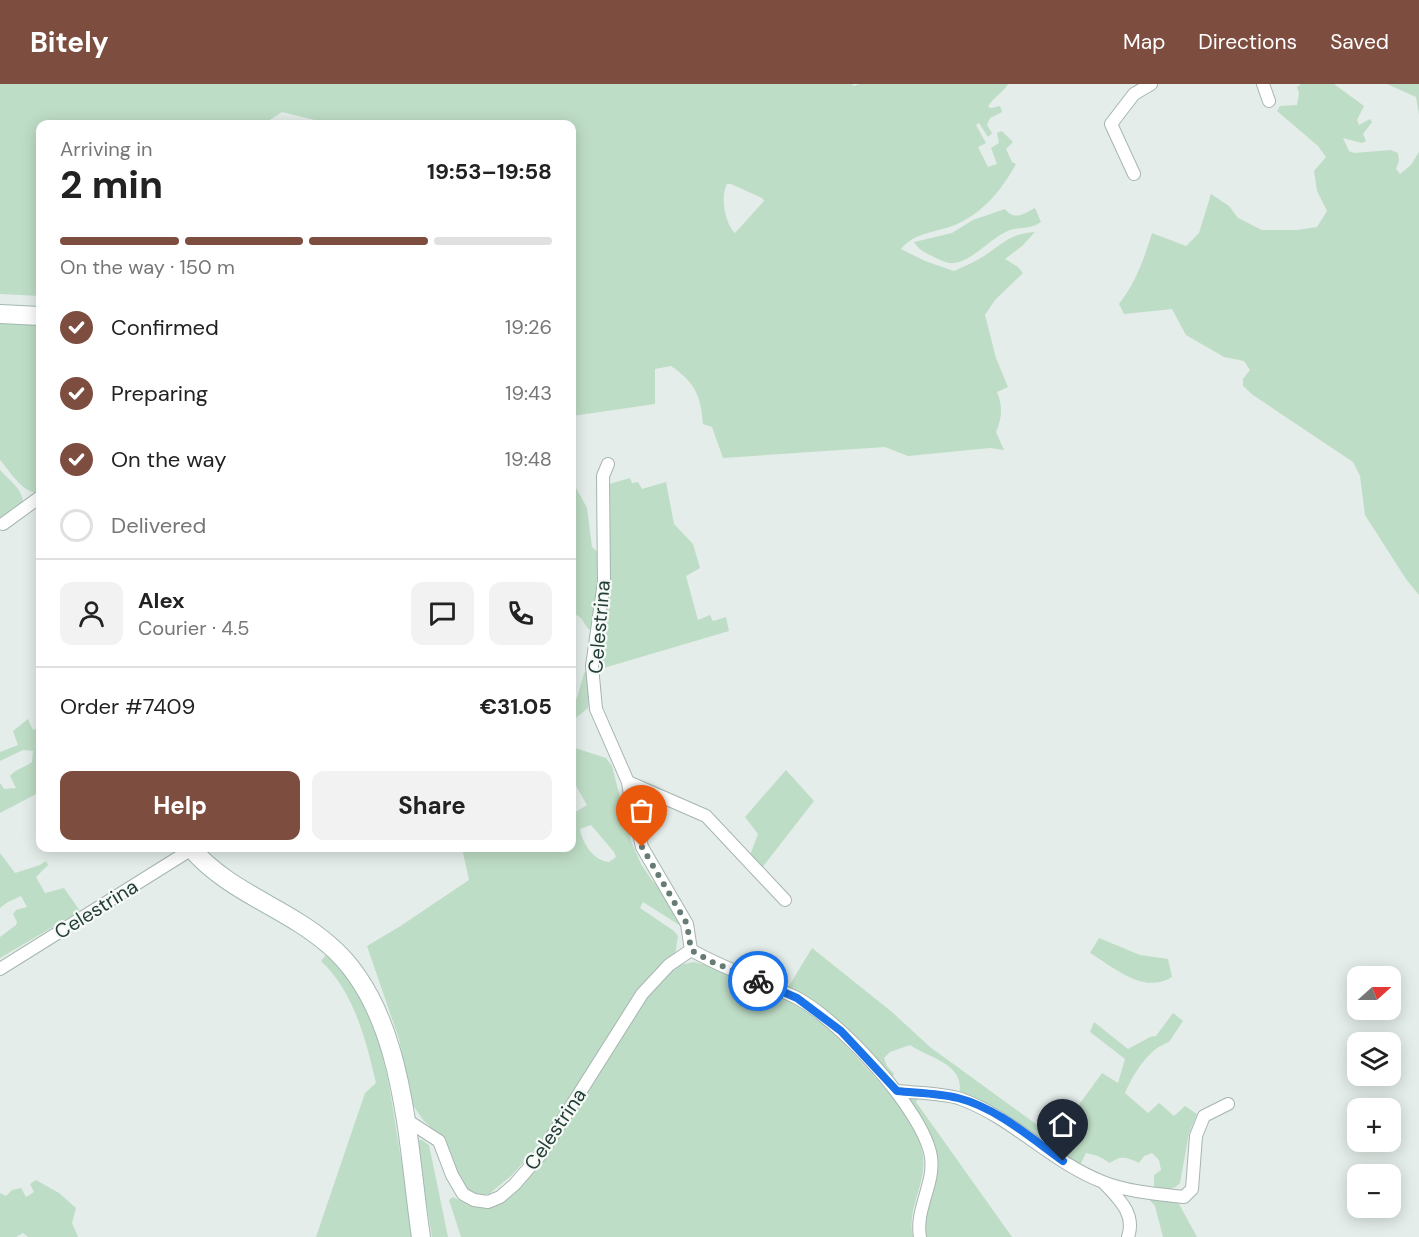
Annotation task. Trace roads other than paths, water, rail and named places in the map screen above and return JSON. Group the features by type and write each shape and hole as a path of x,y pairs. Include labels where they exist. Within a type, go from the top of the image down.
{"street":[{"path":"1134,174 1111,124 1134,94 1151,84"},
{"path":"1263,84 1269,101"},
{"path":"0,314 36,316"},
{"name":"Celestrina","path":"405,1119 439,1141 452,1175 464,1194 474,1200 488,1202 500,1197 514,1185 541,1154 642,994 669,965 691,950 687,924 642,847 628,782 596,709 592,666 604,582 603,476 608,464"},
{"path":"3,524 36,500"},
{"path":"628,782 706,816 785,900"},
{"name":"Celestrina","path":"0,969 186,852"},
{"name":"Celestrina","path":"196,852 215,872 329,944 349,965 365,988 379,1014 396,1069 421,1237"},
{"path":"691,950 710,961 797,998 841,1031 897,1091 926,1141 931,1156 931,1173 919,1218 920,1237"},
{"path":"897,1091 958,1098 984,1108 1063,1161 1103,1182 1147,1192 1184,1197 1192,1189 1196,1136 1204,1116 1228,1104"},
{"path":"1103,1182 1122,1202 1129,1215 1131,1230 1128,1237"}]}
